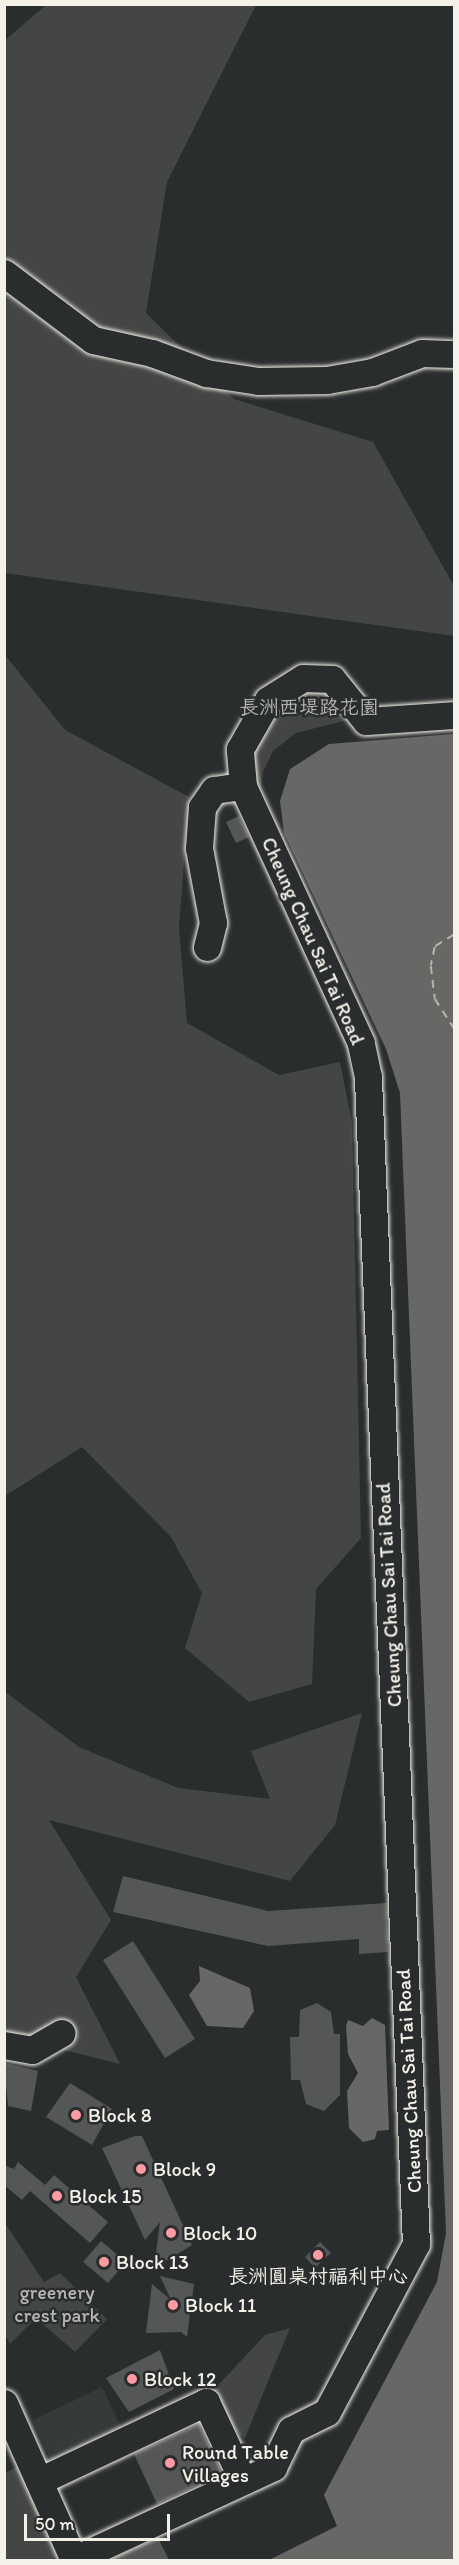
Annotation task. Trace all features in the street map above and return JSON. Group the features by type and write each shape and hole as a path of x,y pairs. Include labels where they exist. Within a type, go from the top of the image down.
{"street":[{"path":"4,273 93,340 152,353 206,373 258,381 327,380 372,372 422,353 454,354"},
{"name":"Cheung Chau Sai Tai Road","path":"73,2560 273,2467 291,2430 327,2412 416,2244 368,1077 361,1043 243,786 240,750 268,700 303,678 332,679 366,721 454,715"},
{"path":"207,947 213,923 199,848 202,807 214,790 243,786"},
{"path":"4,2045 32,2050 61,2033"},
{"path":"39,2481 206,2402 243,2481"},
{"path":"4,2403 73,2560"}],"shaded area":[{"path":"454,734 454,2560 269,2560 337,2526 324,2495 437,2282 446,2233 400,1093 386,1049 284,833 280,801 290,769 329,744"},
{"path":"199,1966 250,1988 254,2011 243,2028 207,2026 189,1995 200,1981"},
{"path":"372,2018 385,2025 389,2130 377,2131 375,2139 363,2142 349,2128 347,2091 358,2073 348,2054 346,2026 348,2020 363,2026"},
{"path":"102,2387 122,2429 52,2462 33,2420"}],"green space":[{"path":"46,5 256,5 167,182 146,313 234,399 373,442 454,586 454,636 5,573 4,41"},
{"path":"5,655 65,730 189,797 179,927 187,1023 279,1075 340,1062 352,1123 361,1538 316,1589 312,1684 249,1702 185,1648 202,1593 171,1537 82,1447 5,1496"},
{"name":"長洲西堤路花園","path":"303,685 329,687 355,718 296,733 273,751 263,772 259,804 251,787 255,738 276,704"},
{"path":"4,1691 79,1747 178,1788 270,1799 251,1751 362,1713 335,1825 290,1881 49,1820 111,1920 76,1977 120,2064 5,2035"},
{"name":"greenery crest park","path":"5,2223 44,2282 60,2273 107,2319 75,2352 36,2318 10,2344 5,2335"},
{"path":"290,2328 245,2438 215,2413 208,2396 265,2335"},
{"path":"19,2466 62,2554 50,2560 5,2560 5,2473"}],"building":[{"path":"239,816 249,837 236,843 226,822"},
{"path":"123,1876 268,1911 386,1903 388,1952 359,1954 359,1939 268,1946 113,1912"},
{"path":"133,1941 195,2039 165,2058 103,1960"},
{"path":"317,2003 331,2012 334,2034 340,2034 340,2095 324,2111 306,2104 300,2080 291,2080 290,2037 299,2037 300,2010"},
{"path":"4,2063 38,2071 31,2111 8,2106"},
{"name":"Block 8","path":"70,2083 112,2109 92,2145 46,2117"},
{"path":"135,2136 142,2136 192,2245 154,2268 160,2222 145,2240 102,2148"},
{"path":"18,2162 45,2185 54,2175 108,2222 90,2243 30,2191 22,2200 4,2185 4,2165 14,2169"},
{"name":"Block 13","path":"101,2241 126,2262 108,2283 83,2262"},
{"name":"長洲圓桌村福利中心","path":"320,2242 331,2253 315,2268 305,2257"},
{"name":"Block 11","path":"160,2276 194,2284 187,2337 181,2332 146,2333 152,2284 171,2300"},
{"name":"Block 12","path":"160,2350 174,2389 129,2412 106,2378"},
{"path":"199,2424 222,2473 157,2504 134,2454"},
{"path":"158,2538 169,2560 109,2560"}],"ferry route":[{"path":"454,935 435,947 431,966 435,999 454,1028"}],"place":[{"name":"Block 8","path":"76,2115"},
{"name":"Block 9","path":"141,2169"},
{"name":"Block 15","path":"57,2196"},
{"name":"Block 10","path":"171,2233"},
{"name":"長洲圓桌村福利中心","path":"318,2255"},
{"name":"Block 13","path":"104,2262"},
{"name":"Block 11","path":"173,2305"},
{"name":"Block 12","path":"132,2379"},
{"name":"Round Table Villages","path":"170,2463"}]}
